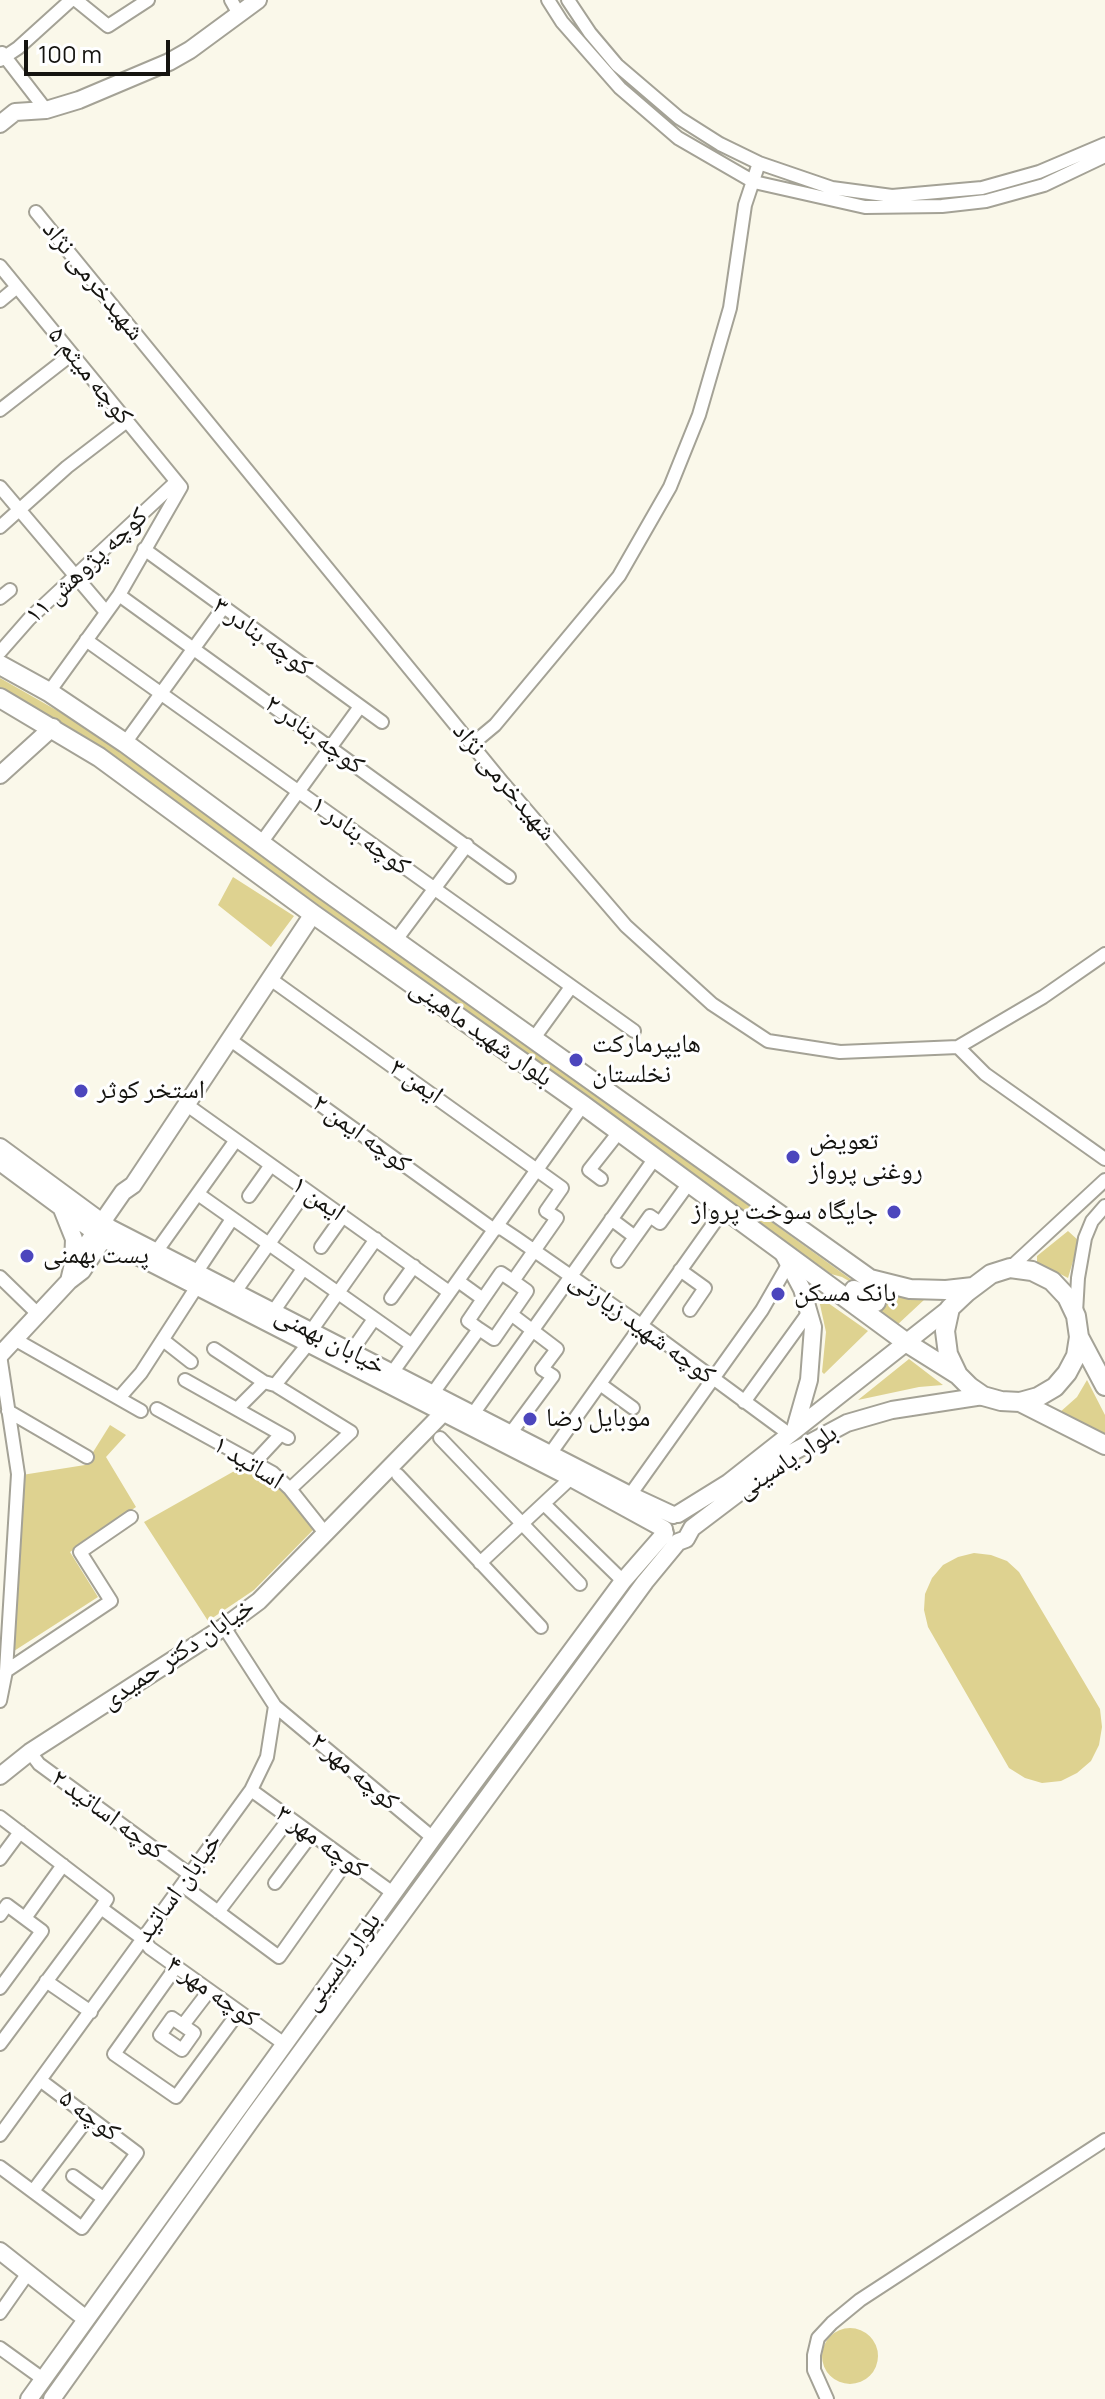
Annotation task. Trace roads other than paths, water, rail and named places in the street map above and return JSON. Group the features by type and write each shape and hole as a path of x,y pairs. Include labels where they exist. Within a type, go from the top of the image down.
{"main road":[{"name":"بلوار شهید ماهینی","path":"0,665 49,692 125,743 870,1279 910,1289 973,1287"},
{"name":"بلوار شهید ماهینی","path":"0,698 99,757 313,914 583,1105 785,1257 958,1375"},
{"path":"1010,1268 1032,1271 1052,1281 1067,1297 1076,1316 1079,1337 1076,1356 1055,1387 1038,1397 1020,1402 983,1396 958,1375 948,1354 945,1331 950,1308 991,1274 1010,1268"},
{"path":"822,1280 838,1281 876,1302 878,1296 870,1279"},
{"path":"1079,1337 1105,1386"},
{"path":"1020,1402 1105,1445"}],"street":[{"path":"46,110 2,56 74,0 108,26 148,0"},
{"path":"0,124 15,112 46,110 90,96 169,62 190,50 235,7 258,0"},
{"path":"548,0 562,22 620,88 678,138 754,182 865,207 942,206 984,194 1105,144"},
{"path":"568,0 608,54 679,118 720,144 759,163 832,188 892,196 984,194 1044,185 1105,156"},
{"path":"471,745 495,725 619,576 670,487 699,415 730,308 745,205 759,163"},
{"name":"شهیدخرمی نژاد","path":"36,212 471,745 626,926 712,1004 768,1041 840,1052 958,1047 1043,997 1105,954"},
{"name":"کوچه میثم ۵","path":"0,266 178,484"},
{"path":"0,301 17,287"},
{"path":"0,410 72,354"},
{"path":"0,527 67,467 127,421"},
{"path":"49,692 119,595 178,484"},
{"name":"کوچه پژوهش ۱۱","path":"0,652 29,619 178,484"},
{"path":"0,487 106,612"},
{"name":"کوچه بنادر ۳","path":"144,549 382,722"},
{"name":"کوچه بنادر ۲","path":"119,595 509,877"},
{"path":"125,743 223,608"},
{"name":"کوچه بنادر ۱","path":"86,640 634,1031"},
{"path":"261,843 359,708"},
{"path":"0,775 53,727"},
{"path":"396,940 467,845"},
{"path":"0,1701 6,1671 18,1474 0,1355 82,1271 123,1192 133,1185 313,914"},
{"name":"ایمن ۳","path":"269,978 562,1188 546,1211 557,1218 534,1251"},
{"path":"534,1038 571,987"},
{"name":"کوچه ایمن ۲","path":"229,1039 493,1229"},
{"path":"958,1047 985,1074 1105,1159"},
{"name":"ایمن ۱","path":"187,1105 449,1292"},
{"path":"392,1373 583,1105"},
{"path":"601,1179 589,1170 619,1132"},
{"path":"156,1252 236,1140"},
{"name":"خیابان بهمنی","path":"0,1147 103,1231 156,1252 196,1280 235,1292 273,1312 310,1338 351,1352 630,1495 672,1527"},
{"path":"473,1414 655,1158"},
{"name":"خیابان بهمنی","path":"0,1162 61,1208 103,1231 310,1338 443,1413 672,1527"},
{"path":"249,1196 271,1165"},
{"path":"1010,1268 1105,1180"},
{"path":"618,1261 650,1216 660,1223 689,1183"},
{"path":"235,1292 306,1191"},
{"path":"198,1194 412,1345"},
{"path":"1076,1316 1085,1238 1092,1221 1105,1206"},
{"path":"61,1208 74,1239 69,1281"},
{"path":"550,1454 724,1209"},
{"path":"321,1247 343,1216"},
{"path":"119,1398 141,1373 163,1340 232,1219"},
{"path":"611,1219 635,1237"},
{"name":"کوچه شهید زیارتی","path":"493,1229 501,1228 641,1325 744,1402 792,1431"},
{"path":"73,1264 103,1231"},
{"path":"237,1409 270,1384 310,1338 376,1239"},
{"path":"513,1281 534,1251"},
{"path":"785,1257 802,1289 813,1327 809,1380 792,1431"},
{"path":"630,1495 762,1310 785,1257"},
{"path":"391,1298 414,1266"},
{"path":"273,1312 303,1269"},
{"path":"680,1270 705,1288 690,1310"},
{"path":"501,1273 513,1281 527,1291 494,1339 468,1321 501,1273"},
{"path":"0,1277 39,1315"},
{"path":"458,1281 483,1299"},
{"name":"بلوار یاسینی","path":"29,2399 283,2043 623,1581 672,1527 950,1308"},
{"path":"744,1402 809,1312"},
{"path":"510,1434 553,1376 542,1369 557,1349 511,1314"},
{"path":"351,1352 374,1319"},
{"path":"433,1393 479,1329"},
{"path":"16,1340 141,1411"},
{"path":"163,1340 191,1362"},
{"path":"214,1349 351,1432 290,1489"},
{"path":"185,1380 285,1436 254,1463"},
{"path":"600,1384 633,1408"},
{"name":"بلوار یاسینی","path":"52,2399 263,2103 630,1602 672,1527 686,1517 692,1528 791,1453 847,1423 892,1410 983,1396"},
{"name":"اساتید ۱","path":"157,1409 273,1473 325,1533"},
{"path":"8,1411 87,1457"},
{"name":"خیابان دکتر حمیدی","path":"0,1776 30,1752 224,1627 259,1601 443,1413"},
{"path":"440,1438 580,1584"},
{"path":"398,1475 541,1627"},
{"path":"480,1563 571,1478"},
{"path":"544,1504 623,1581"},
{"path":"6,1671 111,1601 80,1552 131,1517"},
{"path":"224,1627 275,1706"},
{"name":"کوچه مهر ۲","path":"275,1706 433,1838"},
{"name":"خیابان اساتید","path":"0,2135 251,1790 267,1757 275,1706"},
{"name":"کوچه اساتید ۲","path":"30,1752 39,1764 185,1879 218,1912 279,1957 347,1861"},
{"name":"کوچه مهر ۳","path":"251,1790 393,1893"},
{"path":"0,1817 107,1899 0,2044"},
{"path":"218,1912 289,1819"},
{"path":"0,1859 20,1832"},
{"path":"275,1883 311,1835"},
{"path":"25,1918 63,1865"},
{"path":"0,1915 7,1905 42,1931 0,1988"},
{"name":"کوچه مهر ۴","path":"101,1908 143,1939 150,1948 283,2043"},
{"path":"176,1967 114,2054 176,2097 238,2013"},
{"path":"46,1981 91,2012"},
{"path":"183,2025 209,1991"},
{"name":"کوچه ۵","path":"40,2080 137,2153 103,2198"},
{"path":"33,2191 89,2117"},
{"path":"827,2399 814,2370 814,2355 818,2338 832,2323 860,2300 1105,2140"},
{"path":"0,2167 82,2228 103,2198 73,2176"},
{"path":"0,2251 86,2319"},
{"path":"0,2313 28,2273"},
{"path":"0,2348 43,2379"}],"place":[{"name":"هایپرمارکت نخلستان","path":"576,1060"},
{"name":"استخر کوثر","path":"81,1091"},
{"name":"تعویض روغنی پرواز","path":"793,1157"},
{"name":"جایگاه سوخت پرواز","path":"894,1212"},
{"name":"پست بهمنی","path":"27,1256"},
{"name":"بانک مسکن","path":"778,1294"},
{"name":"موبایل رضا","path":"530,1419"}]}
